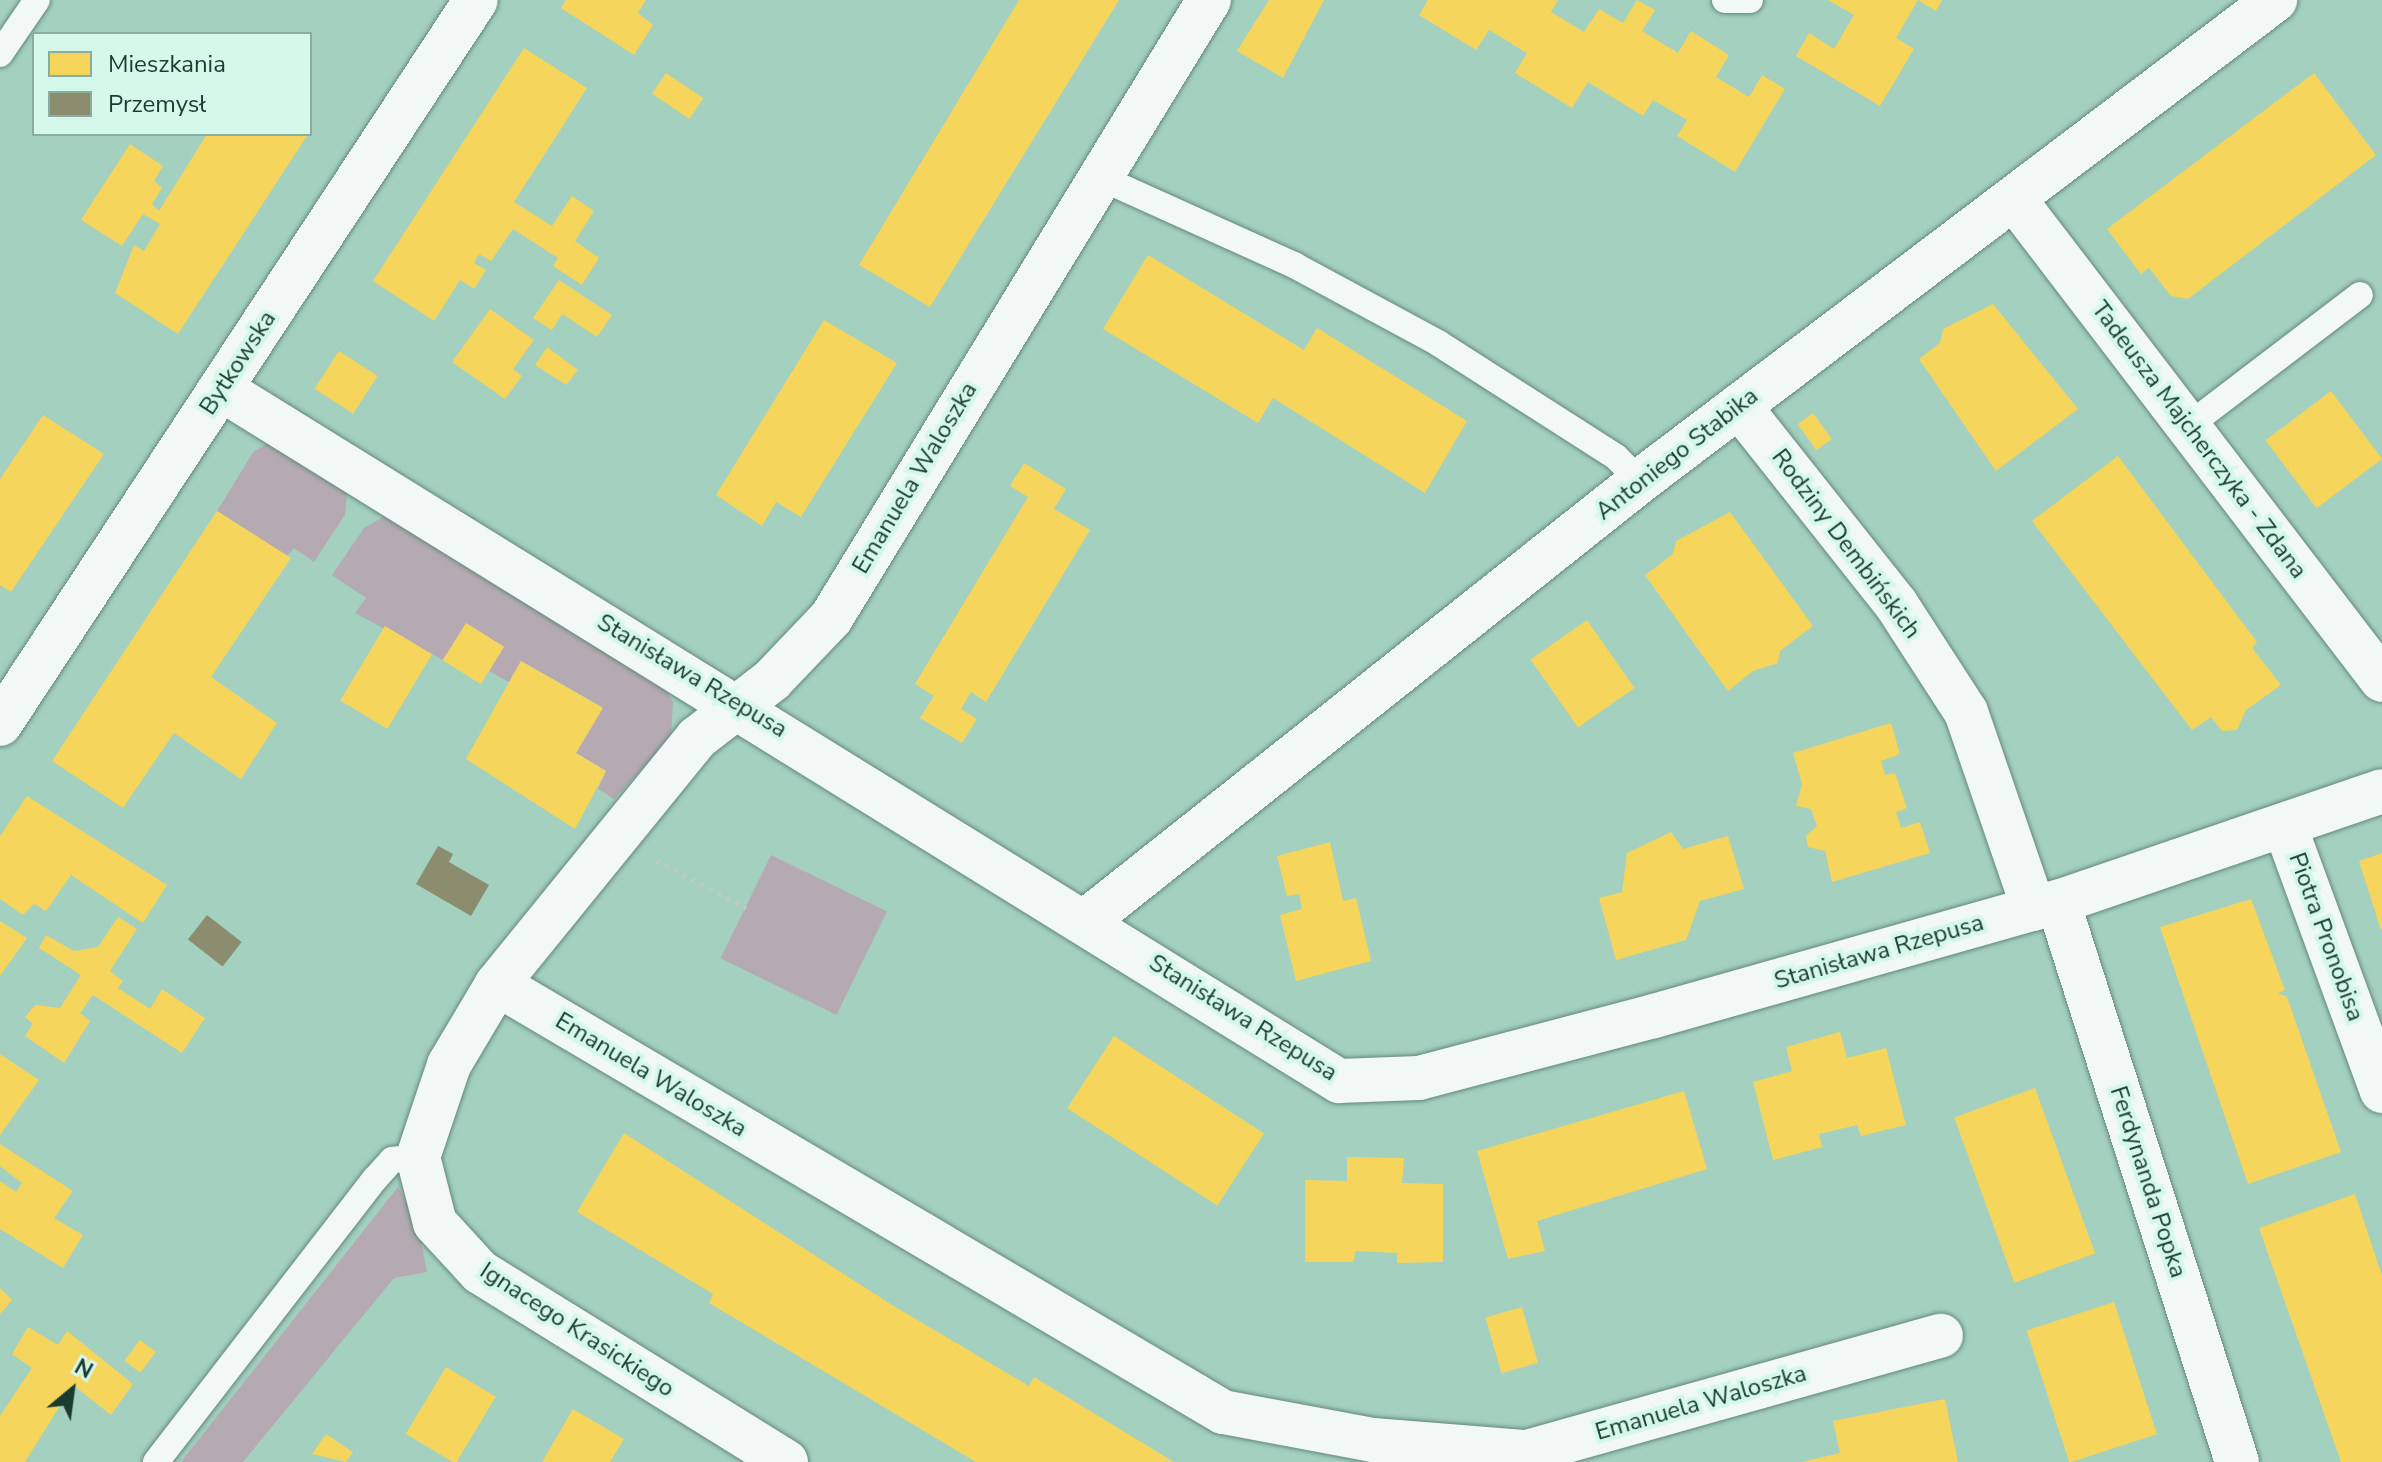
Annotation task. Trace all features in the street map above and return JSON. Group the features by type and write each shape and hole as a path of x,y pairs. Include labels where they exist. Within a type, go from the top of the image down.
{"street":[{"name":"Bytkowska","path":"0,724 476,0"},
{"name":"Emanuela Waloszka","path":"1209,0 831,618 772,680 737,704 612,837 497,984 1223,1412 1373,1440 1528,1457 1941,1336"},
{"name":"Antoniego Stabika","path":"1087,920 1640,481 2015,200 2275,0"},
{"name":"Tadeusza Majcherczyka - Zdana","path":"2015,200 2382,680"},
{"name":"Stanisława Rzepusa","path":"221,389 1087,920 1339,1081 1419,1078 2046,906 2286,829 2382,791"},
{"name":"Rodziny Dembińskich","path":"1739,406 1896,604 1966,712 2046,906"},
{"name":"Piotra Pronobisa","path":"2286,829 2382,1091"},
{"name":"Ferdynanda Popka","path":"2046,906 2237,1462"},
{"path":"418,1157 449,1065 497,984"},
{"name":"Ignacego Krasickiego","path":"418,1157 435,1223 480,1272 786,1462"}],"lane":[{"path":"0,54 37,0"},
{"path":"1725,0 1750,0"},
{"path":"1099,177 1294,265 1438,343 1616,457 1640,481"},
{"path":"2188,426 2360,295"},
{"path":"156,1462 375,1179 392,1160 418,1157"}],"path":[{"path":"612,837 746,908"}],"shaded area":[{"path":"267,444 347,493 345,515 314,562 294,548 287,556 217,511 254,451"},
{"path":"385,516 664,687 673,702 671,737 614,799 598,789 606,771 576,753 602,707 521,661 509,682 489,671 503,647 466,624 443,660 355,613 366,598 332,575 364,528"},
{"path":"771,855 887,912 837,1015 721,958"},
{"path":"398,1187 417,1221 427,1272 394,1278 243,1462 181,1462"}],"building: Mieszkania":[{"path":"566,0 646,0 638,13 653,25 634,55 561,8"},
{"path":"1019,0 1119,0 930,307 859,265"},
{"path":"1269,0 1324,0 1283,78 1237,51"},
{"path":"1428,0 1558,0 1551,12 1584,32 1599,9 1623,23 1637,0 1655,10 1642,31 1678,53 1691,31 1729,55 1716,77 1749,97 1762,75 1785,89 1735,172 1677,136 1687,120 1653,100 1643,116 1588,82 1572,108 1515,73 1527,53 1489,30 1476,50 1419,15"},
{"path":"1828,0 1918,0 1896,38 1914,49 1880,106 1796,56 1809,33 1834,49 1854,15"},
{"path":"1918,0 1942,0 1936,11"},
{"path":"524,48 587,88 514,202 552,226 572,196 594,211 575,241 599,258 582,285 553,266 558,258 513,229 491,261 479,254 474,263 486,270 474,289 460,280 434,321 373,281"},
{"path":"666,73 703,98 689,119 652,94"},
{"path":"2314,73 2376,155 2188,299 2171,296 2149,268 2141,274 2107,229"},
{"path":"206,136 307,136 178,334 115,293 134,245 144,251 160,224 143,214 122,246 81,220 130,144 163,166 154,181 162,188 152,204 159,211"},
{"path":"1148,255 1304,350 1317,328 1467,421 1425,493 1273,398 1258,423 1103,329"},
{"path":"559,280 612,315 597,337 562,314 552,330 533,318"},
{"path":"1993,304 2078,409 1996,471 1919,359 1940,343 1943,329"},
{"path":"490,309 534,340 513,369 522,376 505,399 452,362"},
{"path":"824,320 897,363 801,517 776,502 762,526 716,495"},
{"path":"547,347 578,370 566,385 535,365"},
{"path":"339,351 378,376 353,414 314,389"},
{"path":"2331,391 2382,459 2317,508 2266,440"},
{"path":"1813,413 1832,439 1816,450 1798,424"},
{"path":"43,415 104,454 11,592 0,585 0,479"},
{"path":"2118,456 2257,642 2252,648 2281,685 2246,710 2237,730 2222,731 2211,717 2192,730 2032,521"},
{"path":"1024,463 1066,489 1054,509 1090,530 986,702 971,692 961,709 977,719 962,743 920,718 934,696 915,684 1028,497 1010,486"},
{"path":"217,511 291,558 211,677 277,723 241,779 174,733 123,808 52,761"},
{"path":"1730,512 1813,626 1780,651 1778,663 1753,671 1728,691 1645,575 1673,554 1676,541"},
{"path":"1587,620 1635,688 1578,728 1530,660"},
{"path":"466,623 504,647 481,684 443,660"},
{"path":"385,626 432,654 387,729 340,701"},
{"path":"521,661 603,708 576,753 606,771 575,829 466,759"},
{"path":"1891,723 1900,754 1881,761 1885,775 1895,773 1907,808 1896,812 1901,828 1920,822 1930,853 1832,882 1825,851 1808,847 1806,836 1817,826 1811,809 1796,806 1802,784 1793,753"},
{"path":"27,796 167,885 143,923 71,875 46,911 34,904 23,915 0,899 0,836"},
{"path":"1671,832 1683,849 1728,836 1744,889 1700,901 1686,940 1616,960 1599,898 1622,892 1627,853"},
{"path":"1330,842 1343,901 1356,898 1371,961 1296,981 1280,915 1302,909 1299,894 1287,896 1277,856"},
{"path":"2382,853 2382,930 2381,930 2359,861"},
{"path":"2251,899 2285,990 2278,993 2287,997 2341,1152 2248,1184 2160,927"},
{"path":"118,917 137,929 110,971 123,981 118,988 150,1009 162,989 205,1018 182,1053 93,995 80,1013 90,1021 64,1063 25,1036 33,1024 25,1017 35,1005 60,1008 81,975 39,948 46,935 74,951 98,947"},
{"path":"0,921 27,938 0,976"},
{"path":"1840,1032 1847,1058 1886,1048 1906,1125 1861,1136 1857,1125 1819,1134 1822,1147 1773,1160 1753,1082 1792,1071 1786,1047"},
{"path":"1114,1036 1264,1133 1217,1206 1067,1108"},
{"path":"0,1054 39,1080 0,1135"},
{"path":"2035,1088 2095,1253 2014,1283 1954,1117"},
{"path":"1684,1091 1707,1169 1537,1221 1545,1251 1508,1259 1477,1151"},
{"path":"624,1133 892,1305 1029,1386 1034,1377 1174,1462 976,1462 709,1303 713,1294 577,1212"},
{"path":"0,1144 73,1191 54,1218 83,1235 63,1268 0,1229 0,1181 16,1192 22,1183 0,1166"},
{"path":"1347,1157 1404,1158 1402,1183 1443,1184 1443,1262 1397,1263 1397,1253 1356,1251 1353,1262 1305,1262 1305,1180 1347,1181"},
{"path":"2355,1194 2382,1276 2382,1462 2341,1462 2259,1228"},
{"path":"0,1288 12,1300 0,1314"},
{"path":"2114,1302 2157,1434 2069,1462 2027,1330"},
{"path":"1522,1307 1538,1363 1501,1373 1485,1317"},
{"path":"28,1327 58,1345 67,1331 133,1384 111,1415 73,1385 25,1462 0,1462 0,1416 32,1368 12,1354"},
{"path":"140,1340 156,1352 140,1373 124,1361"},
{"path":"446,1367 496,1397 457,1462 406,1434"},
{"path":"1945,1399 1958,1462 1802,1462 1840,1453 1833,1421"},
{"path":"573,1409 624,1439 610,1462 542,1462"},
{"path":"326,1434 353,1452 346,1462 312,1454"}],"building: Przemysł":[{"path":"438,846 453,854 449,862 489,885 471,916 416,884"},
{"path":"207,915 242,942 223,967 188,939"}]}
